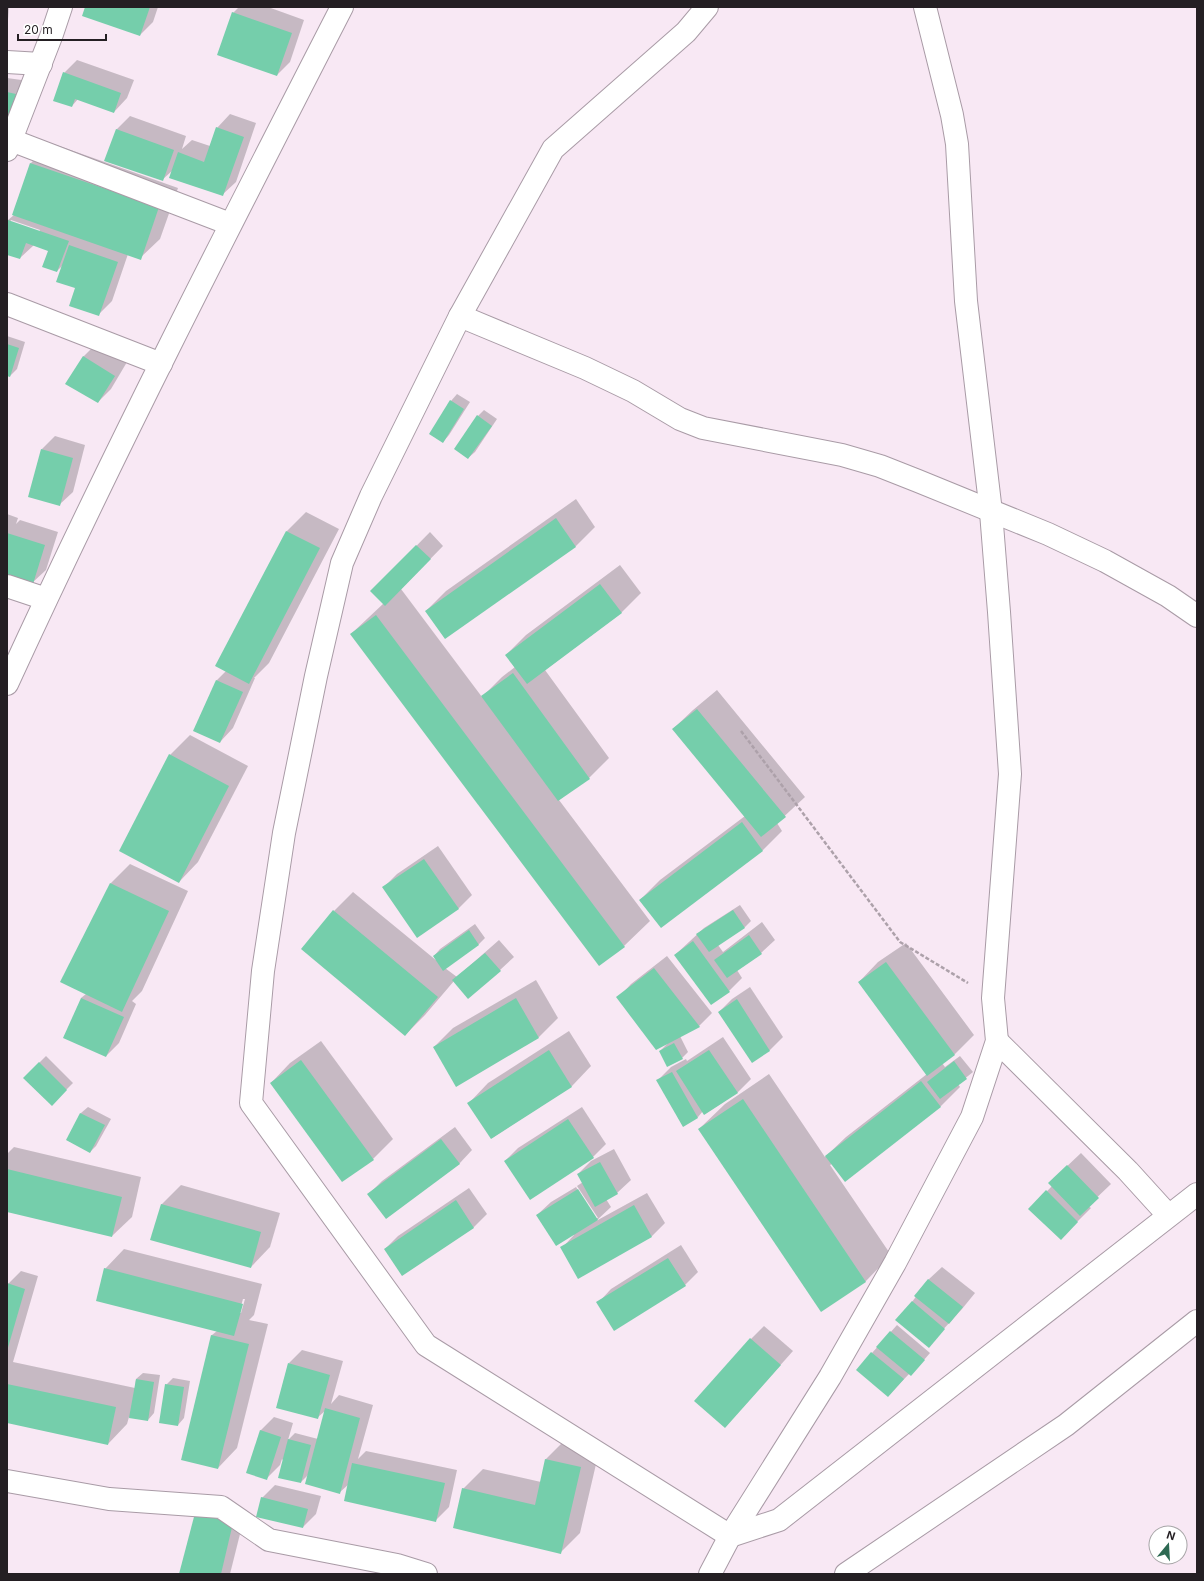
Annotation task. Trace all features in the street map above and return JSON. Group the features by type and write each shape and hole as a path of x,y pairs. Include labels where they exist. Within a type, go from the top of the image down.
{"street":[{"path":"61,7 41,64 9,145 230,224"},
{"path":"7,684 46,598 230,224 342,7"},
{"path":"707,7 686,32 553,149 460,316 371,496 342,562 316,676 284,833 263,971 251,1103 426,1345 730,1536"},
{"path":"710,1574 730,1536 830,1377 895,1263 972,1117 996,1041 993,998 1010,774 991,512 966,301 957,144 952,115 925,7"},
{"path":"7,62 41,64"},
{"path":"7,304 161,364"},
{"path":"460,316 585,368 633,391 680,419 703,428 842,455 880,466 1048,534 1105,561 1168,596 1197,616"},
{"path":"7,586 46,598"},
{"path":"996,1041 1128,1171 1168,1215"},
{"path":"730,1536 779,1520 1168,1215 1197,1194"},
{"path":"846,1574 1066,1425 1197,1321"},
{"path":"7,1481 109,1498 221,1507 269,1540 397,1565 426,1574"}],"path":[{"path":"741,731 900,942 993,998"}],"building":[{"path":"85,7 150,7 140,36 82,16"},
{"path":"232,12 292,33 277,76 217,55"},
{"path":"63,72 121,93 114,113 75,99 72,107 53,101"},
{"path":"7,92 16,94 10,142 7,141"},
{"path":"216,127 244,137 223,196 169,178 178,152 204,162"},
{"path":"116,129 174,150 163,181 104,161"},
{"path":"30,163 159,207 141,260 12,215"},
{"path":"8,220 69,241 57,272 42,267 48,251 26,243 20,259 7,255"},
{"path":"69,245 118,262 99,316 69,306 75,288 56,282"},
{"path":"7,344 19,348 10,377 7,376"},
{"path":"83,356 115,376 98,403 65,384"},
{"path":"450,400 464,409 443,443 429,434"},
{"path":"477,415 492,426 468,459 454,449"},
{"path":"41,449 73,458 60,506 28,497"},
{"path":"556,518 576,547 445,639 425,611"},
{"path":"286,531 320,548 249,684 215,666"},
{"path":"7,533 45,545 33,584 7,576"},
{"path":"416,545 431,559 385,606 370,591"},
{"path":"600,584 622,613 527,684 505,655"},
{"path":"376,615 625,947 599,966 350,634"},
{"path":"513,673 590,779 558,801 481,696"},
{"path":"216,680 243,692 220,743 193,731"},
{"path":"697,709 786,817 761,837 672,729"},
{"path":"169,754 229,786 179,883 119,851"},
{"path":"742,822 763,851 661,928 639,900"},
{"path":"424,859 459,909 417,938 382,887"},
{"path":"110,883 169,911 122,1012 60,982"},
{"path":"333,910 438,997 405,1036 301,949"},
{"path":"733,910 745,928 709,952 696,934"},
{"path":"469,930 479,945 443,971 433,956"},
{"path":"749,935 762,954 727,978 714,960"},
{"path":"693,941 730,992 711,1005 674,955"},
{"path":"485,953 501,971 468,999 452,980"},
{"path":"886,962 955,1055 927,1076 858,982"},
{"path":"654,968 700,1027 656,1050 616,997"},
{"path":"81,998 124,1017 106,1057 63,1038"},
{"path":"516,998 539,1038 456,1087 433,1047"},
{"path":"737,999 770,1051 752,1063 718,1012"},
{"path":"674,1043 683,1059 667,1067 659,1051"},
{"path":"549,1050 572,1087 491,1139 467,1103"},
{"path":"709,1050 738,1093 704,1115 676,1071"},
{"path":"301,1060 374,1160 342,1182 270,1083"},
{"path":"954,1061 967,1079 940,1099 927,1082"},
{"path":"39,1062 67,1090 52,1106 23,1078"},
{"path":"672,1072 698,1118 683,1127 656,1080"},
{"path":"921,1081 941,1107 845,1182 825,1156"},
{"path":"743,1099 866,1282 821,1312 698,1129"},
{"path":"80,1113 105,1125 90,1153 66,1140"},
{"path":"568,1119 594,1158 530,1200 504,1161"},
{"path":"441,1139 460,1164 386,1219 367,1194"},
{"path":"600,1162 618,1194 595,1207 577,1174"},
{"path":"1067,1165 1099,1198 1080,1216 1048,1183"},
{"path":"7,1169 122,1197 112,1237 7,1212"},
{"path":"578,1189 598,1220 556,1246 536,1215"},
{"path":"1046,1190 1078,1222 1061,1240 1028,1209"},
{"path":"456,1200 474,1228 402,1276 384,1249"},
{"path":"161,1204 261,1232 251,1268 150,1240"},
{"path":"634,1205 652,1237 578,1279 560,1247"},
{"path":"668,1258 686,1286 614,1331 596,1302"},
{"path":"104,1268 243,1304 234,1336 96,1301"},
{"path":"928,1279 963,1307 949,1324 914,1296"},
{"path":"7,1283 25,1289 7,1351"},
{"path":"912,1301 945,1329 929,1348 895,1320"},
{"path":"890,1331 925,1360 911,1376 876,1347"},
{"path":"211,1335 249,1344 218,1469 181,1460"},
{"path":"750,1338 781,1365 725,1428 694,1401"},
{"path":"871,1352 904,1379 888,1397 856,1370"},
{"path":"288,1363 330,1375 318,1419 276,1408"},
{"path":"136,1379 154,1382 148,1421 129,1418"},
{"path":"7,1384 116,1407 108,1445 7,1423"},
{"path":"165,1384 184,1387 178,1426 159,1423"},
{"path":"325,1408 360,1418 340,1494 305,1484"},
{"path":"260,1430 281,1437 267,1480 246,1473"},
{"path":"288,1439 311,1445 301,1483 278,1478"},
{"path":"545,1459 581,1467 561,1554 453,1528 462,1488 535,1505"},
{"path":"352,1463 445,1483 436,1522 344,1501"},
{"path":"261,1497 308,1509 303,1528 256,1517"},
{"path":"195,1513 233,1523 221,1574 179,1574"}]}
